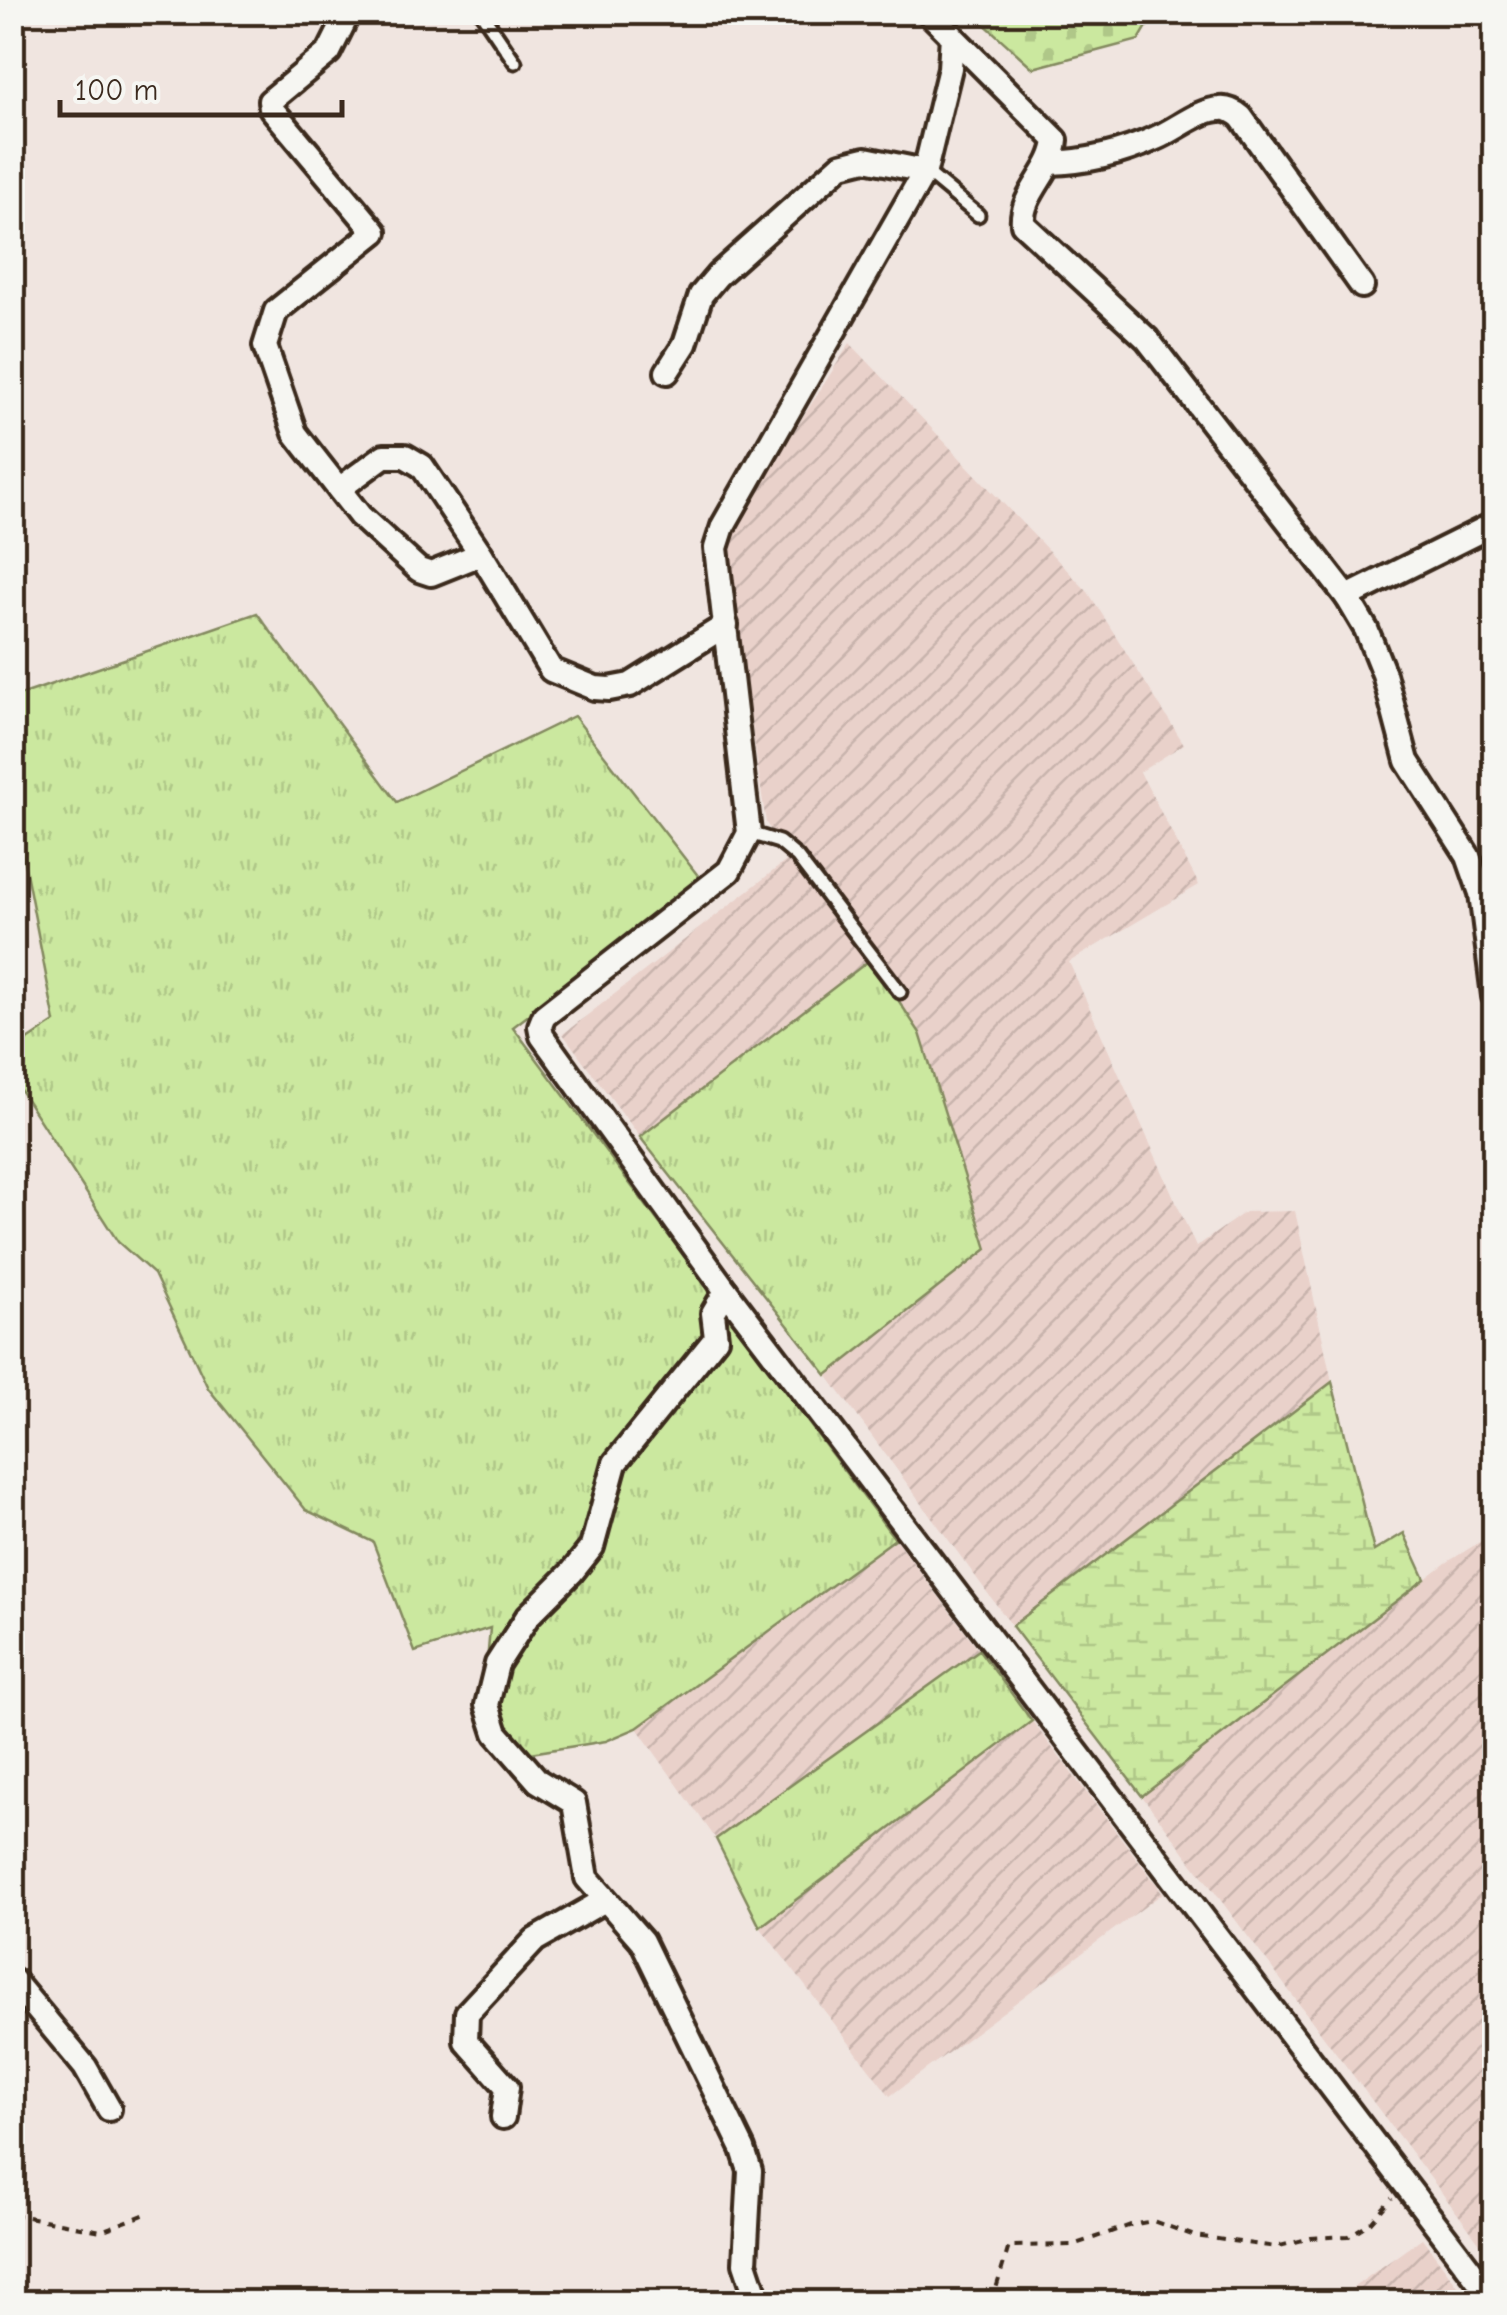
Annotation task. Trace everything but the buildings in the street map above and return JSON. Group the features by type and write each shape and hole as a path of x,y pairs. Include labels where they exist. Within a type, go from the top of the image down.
{"street":[{"path":"349,12 329,52 270,101 271,108 375,232 276,311 265,346 295,433 360,516 419,570 431,574 482,554"},
{"path":"928,12 1056,140 1055,154 1022,212 1023,224 1148,340 1347,597 1366,629 1384,674 1408,762 1468,856 1481,893 1494,987"},
{"path":"952,35 950,68 925,171 723,526 716,548 749,833 729,871 544,1016 542,1036 726,1291 1494,2301"},
{"path":"1050,163 1077,162 1131,148 1205,113 1220,108 1232,110 1241,117 1362,286"},
{"path":"667,372 685,344 701,295 718,274 840,165 865,159 925,171"},
{"path":"339,489 384,456 405,456 422,466 482,554 552,670 595,688 609,690 630,685 726,625"},
{"path":"1347,597 1494,524"},
{"path":"726,1291 713,1313 716,1338 615,1464 592,1547 528,1616 497,1664 487,1705 496,1733 538,1781 574,1803 587,1878 642,1941 742,2149 750,2171 745,2263 758,2302"},
{"path":"503,2117 507,2087 466,2041 467,2013 535,1940 605,1900"},
{"path":"12,1979 86,2067 109,2110"}],"lane":[{"path":"481,12 515,62"},
{"path":"925,171 978,215"},
{"path":"749,833 779,842 797,856 900,992"}],"path":[{"path":"992,2302 1009,2246 1073,2246 1131,2224 1154,2221 1196,2236 1276,2247 1311,2238 1348,2236 1371,2222 1405,2183"},
{"path":"12,2214 101,2231 146,2214"}],"shaded area":[{"path":"850,343 1088,592 1184,744 1140,772 1199,885 1069,962 1196,1247 1245,1212 1295,1211 1332,1382 1012,1626 827,1375 987,1249 871,959 640,1137 563,1034 790,858 766,823 725,540"},
{"path":"1494,1533 1494,2262 1142,1796 1446,1563"},
{"path":"895,1539 979,1650 716,1839 637,1728"},
{"path":"1032,1721 1163,1893 890,2096 760,1927"},
{"path":"1422,2238 1470,2302 1333,2302"}],"green space":[{"path":"972,13 1155,13 1139,40 1033,68"},
{"path":"257,613 397,802 574,716 703,882 513,1027 895,1539 637,1728 606,1741 512,1756 485,1685 490,1628 415,1652 373,1542 306,1510 208,1388 154,1274 118,1242 13,1079 13,1050 55,1022 13,805 12,698"},
{"path":"871,959 920,1033 987,1249 827,1375 640,1137"},
{"path":"1332,1382 1374,1551 1404,1533 1425,1579 1142,1796 1012,1626"},
{"path":"979,1650 1032,1721 760,1927 716,1839"}]}
